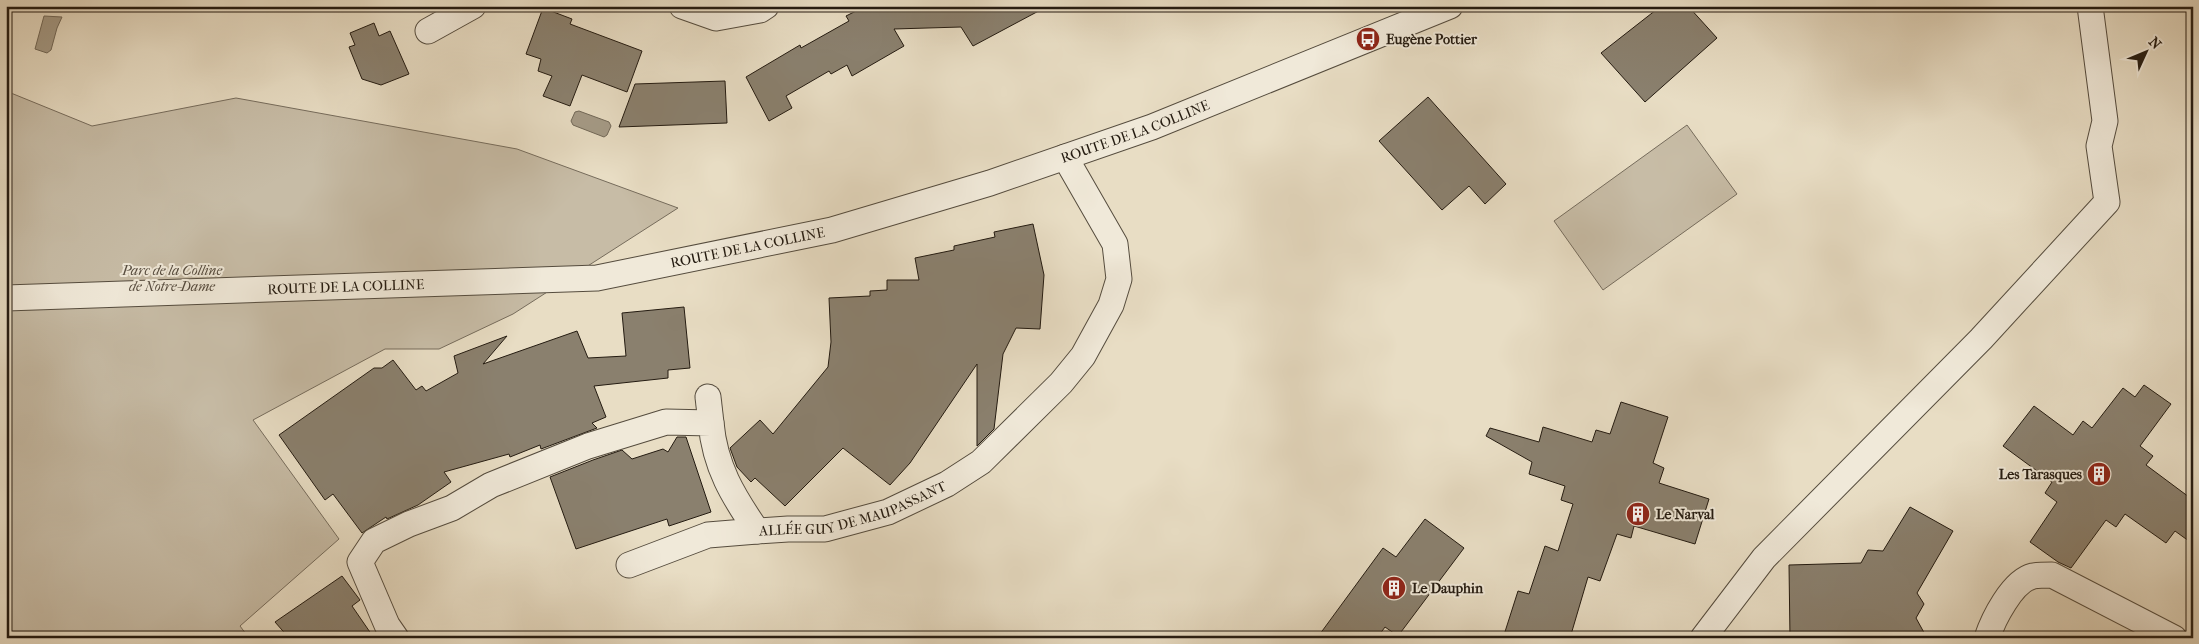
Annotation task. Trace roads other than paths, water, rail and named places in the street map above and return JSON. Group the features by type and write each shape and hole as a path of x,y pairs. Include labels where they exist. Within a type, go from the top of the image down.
{"street":[{"path":"428,31 473,6"},
{"path":"682,6 716,18 760,10 766,6"},
{"name":"ROUTE DE LA COLLINE","path":"6,298 324,289 596,278 832,230 990,183 1152,126 1450,6"},
{"path":"1703,638 1764,558 1981,339 2107,202 2099,146 2105,121 2090,6"},
{"name":"ALLÉE GUY DE MAUPASSANT","path":"708,397 711,423 722,474 733,496 757,531 788,528 825,529 888,512 947,484 981,462 1061,383 1083,356 1111,305 1119,279 1115,244 1065,157"},
{"path":"396,638 388,625 360,562 374,541 409,524 452,508 491,485 588,446 666,422 711,423"},
{"path":"628,565 708,535 757,531"},
{"path":"1987,638 1994,616 2016,588 2031,576 2052,575 2174,638"}],"place":[{"name":"Eugène Pottier","path":"1368,39"},
{"name":"Les Tarasques","path":"2099,474"},
{"name":"Le Narval","path":"1638,514"},
{"name":"Le Dauphin","path":"1394,588"}],"park label":[{"name":"Parc de la Colline de Notre-Dame","path":"172,278"}]}
